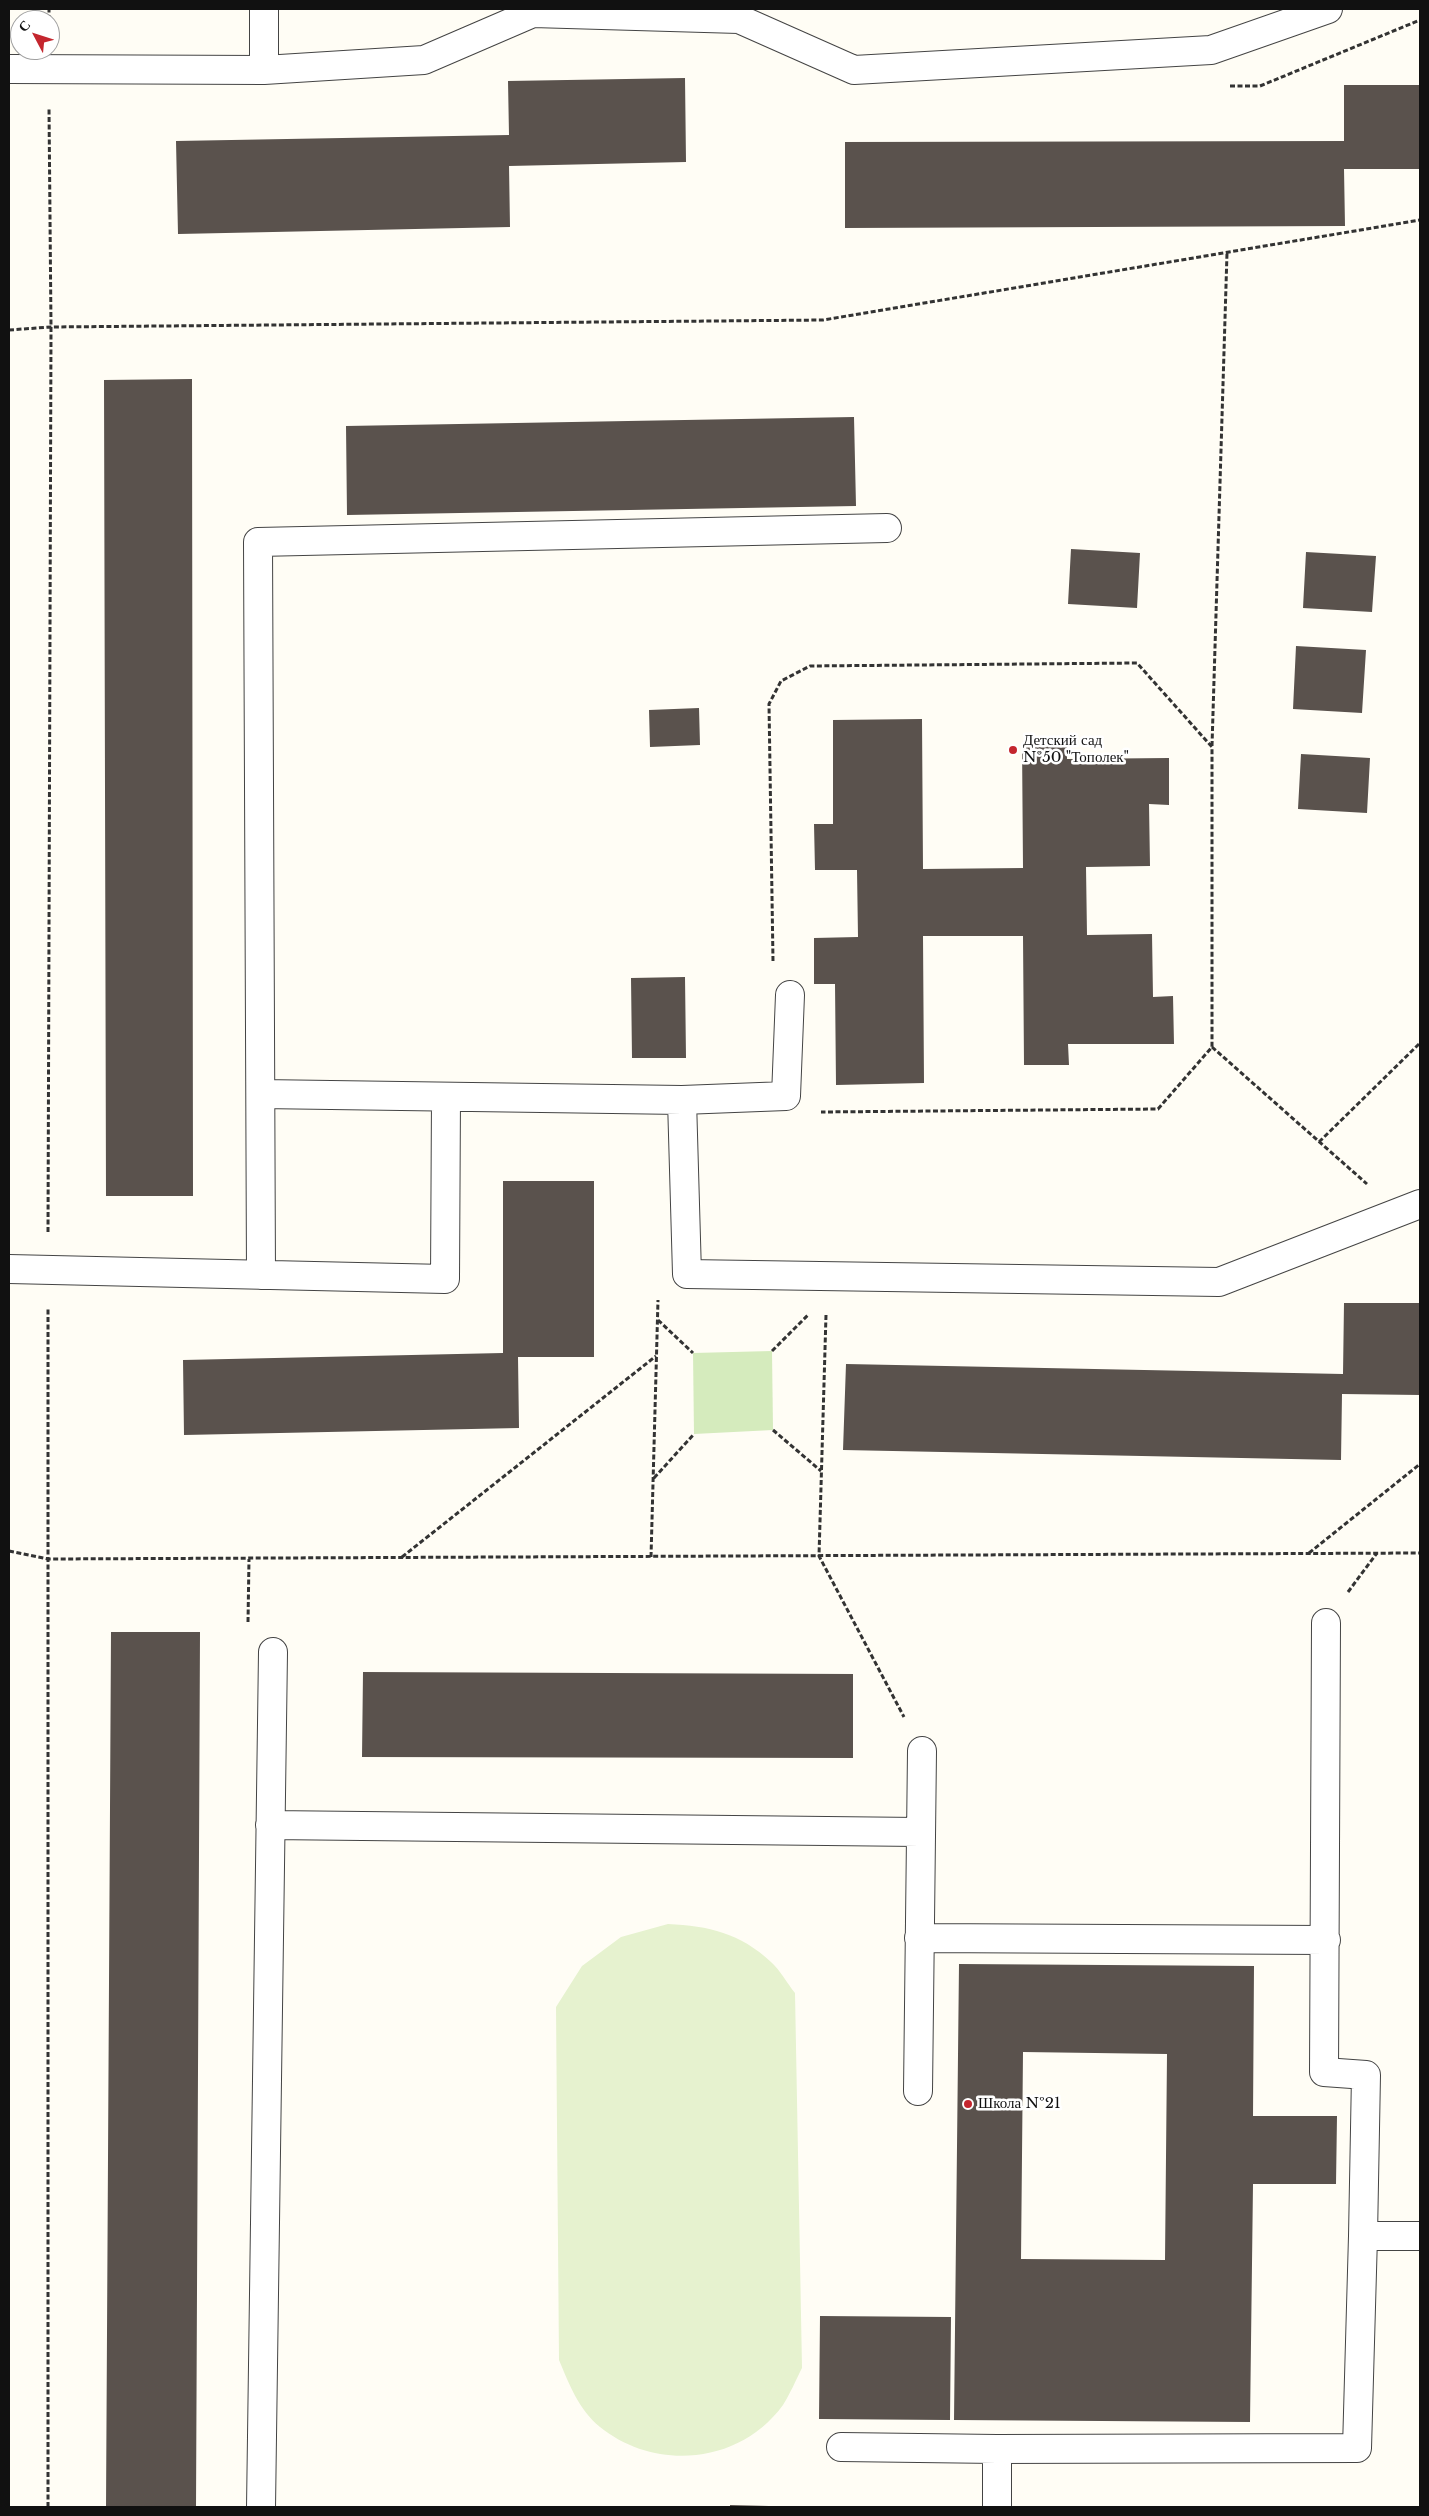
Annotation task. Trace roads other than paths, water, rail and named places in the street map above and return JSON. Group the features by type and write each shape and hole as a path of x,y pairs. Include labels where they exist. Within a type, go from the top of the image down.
{"lane":[{"path":"264,9 264,70"},
{"path":"9,68 264,70 424,60 533,11 739,19 854,70 1211,50 1328,9"},
{"path":"261,1275 258,542 887,528"},
{"path":"261,1094 682,1100 786,1096 790,995"},
{"path":"9,1269 445,1279 446,1097"},
{"path":"682,1100 687,1274 827,1287 1219,1282 1410,1208"},
{"path":"841,2447 997,2449 1357,2448 1366,2075 1324,2072 1326,1622"},
{"path":"260,2507 273,1652"},
{"path":"918,2092 922,1751"},
{"path":"270,1825 920,1832"},
{"path":"919,1938 1326,1940"},
{"path":"1363,2236 1420,2236"},
{"path":"997,2449 997,2507"}],"place":[{"name":"Детский сад №50 \"Тополек\"","path":"1013,750"},
{"name":"Школа №21","path":"968,2104"}]}
